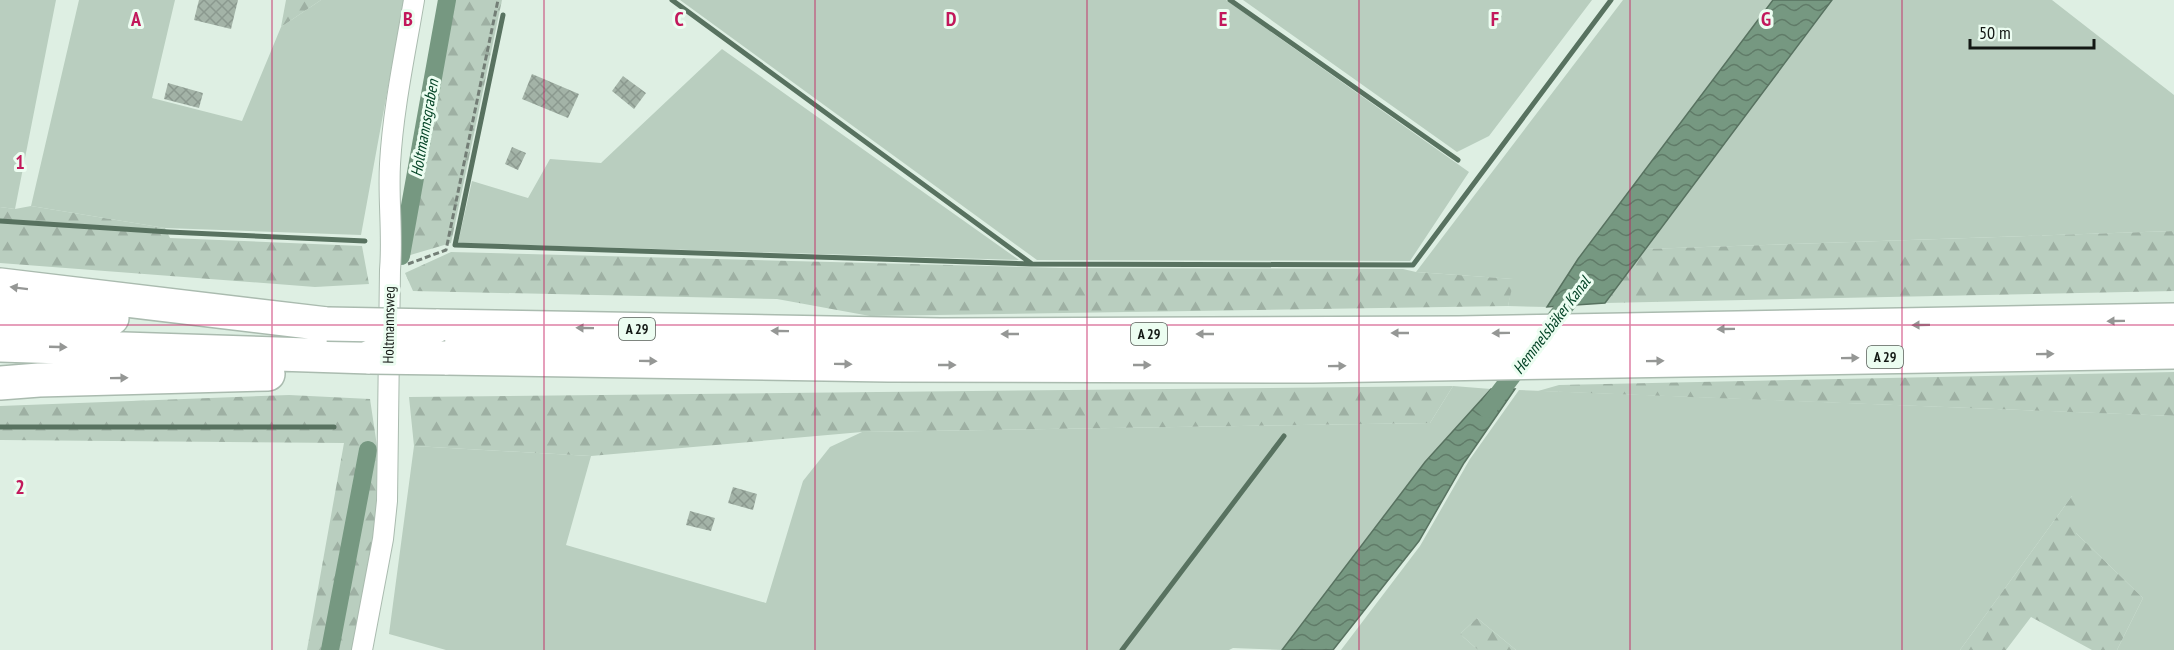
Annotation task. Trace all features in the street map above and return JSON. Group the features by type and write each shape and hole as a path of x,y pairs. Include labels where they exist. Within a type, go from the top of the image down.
{"highway":[{"path":"0,285 327,324"},
{"name":"A 29","path":"0,315 327,324 940,335 1459,333 2174,320"},
{"name":"A 29","path":"0,345 370,365 589,361 1313,366 2174,352"},
{"path":"0,383 370,365"},
{"path":"0,378 39,380"}],"street":[{"name":"Holtmannsweg","path":"362,650 383,539 387,501 392,240 390,165 399,89 414,0"}],"path":[{"path":"390,270 446,250 498,0"}],"green space":[{"path":"0,0 56,0 15,209 0,207"},
{"path":"79,0 175,0 152,98 242,121 281,27 321,0 404,0 361,235 165,228 31,206"},
{"path":"286,0 321,0 281,27"},
{"path":"454,0 502,0 451,243 407,256"},
{"path":"680,0 1226,0 1469,172 1410,261 1037,260"},
{"path":"1243,0 1592,0 1489,136 1457,152"},
{"path":"1623,0 1773,0 1578,259 1547,307 1508,306 1513,279 1416,272"},
{"path":"1832,0 2052,0 2174,95 2174,231 1645,249"},
{"path":"722,49 1019,260 458,243 472,181 528,198 550,159 601,163"},
{"path":"31,206 165,228 170,238 362,246 369,284 315,287 0,263 0,207 15,209"},
{"path":"2174,231 2174,291 1605,303 1645,249"},
{"path":"451,252 1061,268 1403,269 1416,272 1514,279 1508,306 870,316 777,299 413,291 405,273"},
{"path":"2174,372 2174,416 1538,391 1559,385"},
{"path":"1453,386 1491,389 1425,462 1282,650 1233,648 1229,650 446,650 389,634 414,446 591,456 566,545 766,603 803,481 830,447 862,432 1430,423"},
{"path":"1453,386 1430,423 862,432 591,456 414,446 409,397"},
{"path":"1519,390 2174,416 2174,650 2117,650 2143,598 2076,533 2072,496 1960,650 1516,650 1477,618 1460,634 1478,650 1341,650 1420,546 1470,459"},
{"path":"289,395 370,399 377,446 376,529 354,650 307,650 344,443 0,440 0,406"},
{"path":"2072,496 2084,511 2076,533 2143,598 2117,650 2092,650 2031,617 2006,650 1960,650"},
{"path":"1477,618 1516,650 1478,650 1460,634"}],"water":[{"path":"1773,0 1832,0 1605,303 1547,307 1578,259"},
{"path":"1491,389 1515,389 1464,463 1419,541 1333,650 1282,650 1425,462"}],"building":[{"path":"199,0 238,0 231,29 194,20"},
{"path":"532,74 579,94 568,118 522,99"},
{"path":"623,76 646,93 634,109 612,91"},
{"path":"168,83 203,93 199,108 164,99"},
{"path":"512,147 526,153 518,170 505,164"},
{"path":"733,487 757,494 753,510 728,503"},
{"path":"690,511 715,518 711,531 686,525"}],"waterway":[{"name":"Holtmannsgraben","path":"401,256 447,0"},
{"path":"672,0 1032,264 1413,265 1611,0"},
{"path":"1230,0 1458,160"},
{"path":"503,15 455,245 1031,264"},
{"path":"0,221 365,241"},
{"name":"Hemmelsbäker Kanal","path":"1545,332 1579,288"},
{"name":"Hemmelsbäker Kanal","path":"1487,409 1525,359"},
{"path":"0,427 334,427"},
{"path":"1122,650 1284,436"},
{"name":"Holtmannsgraben","path":"330,650 368,450"}]}
